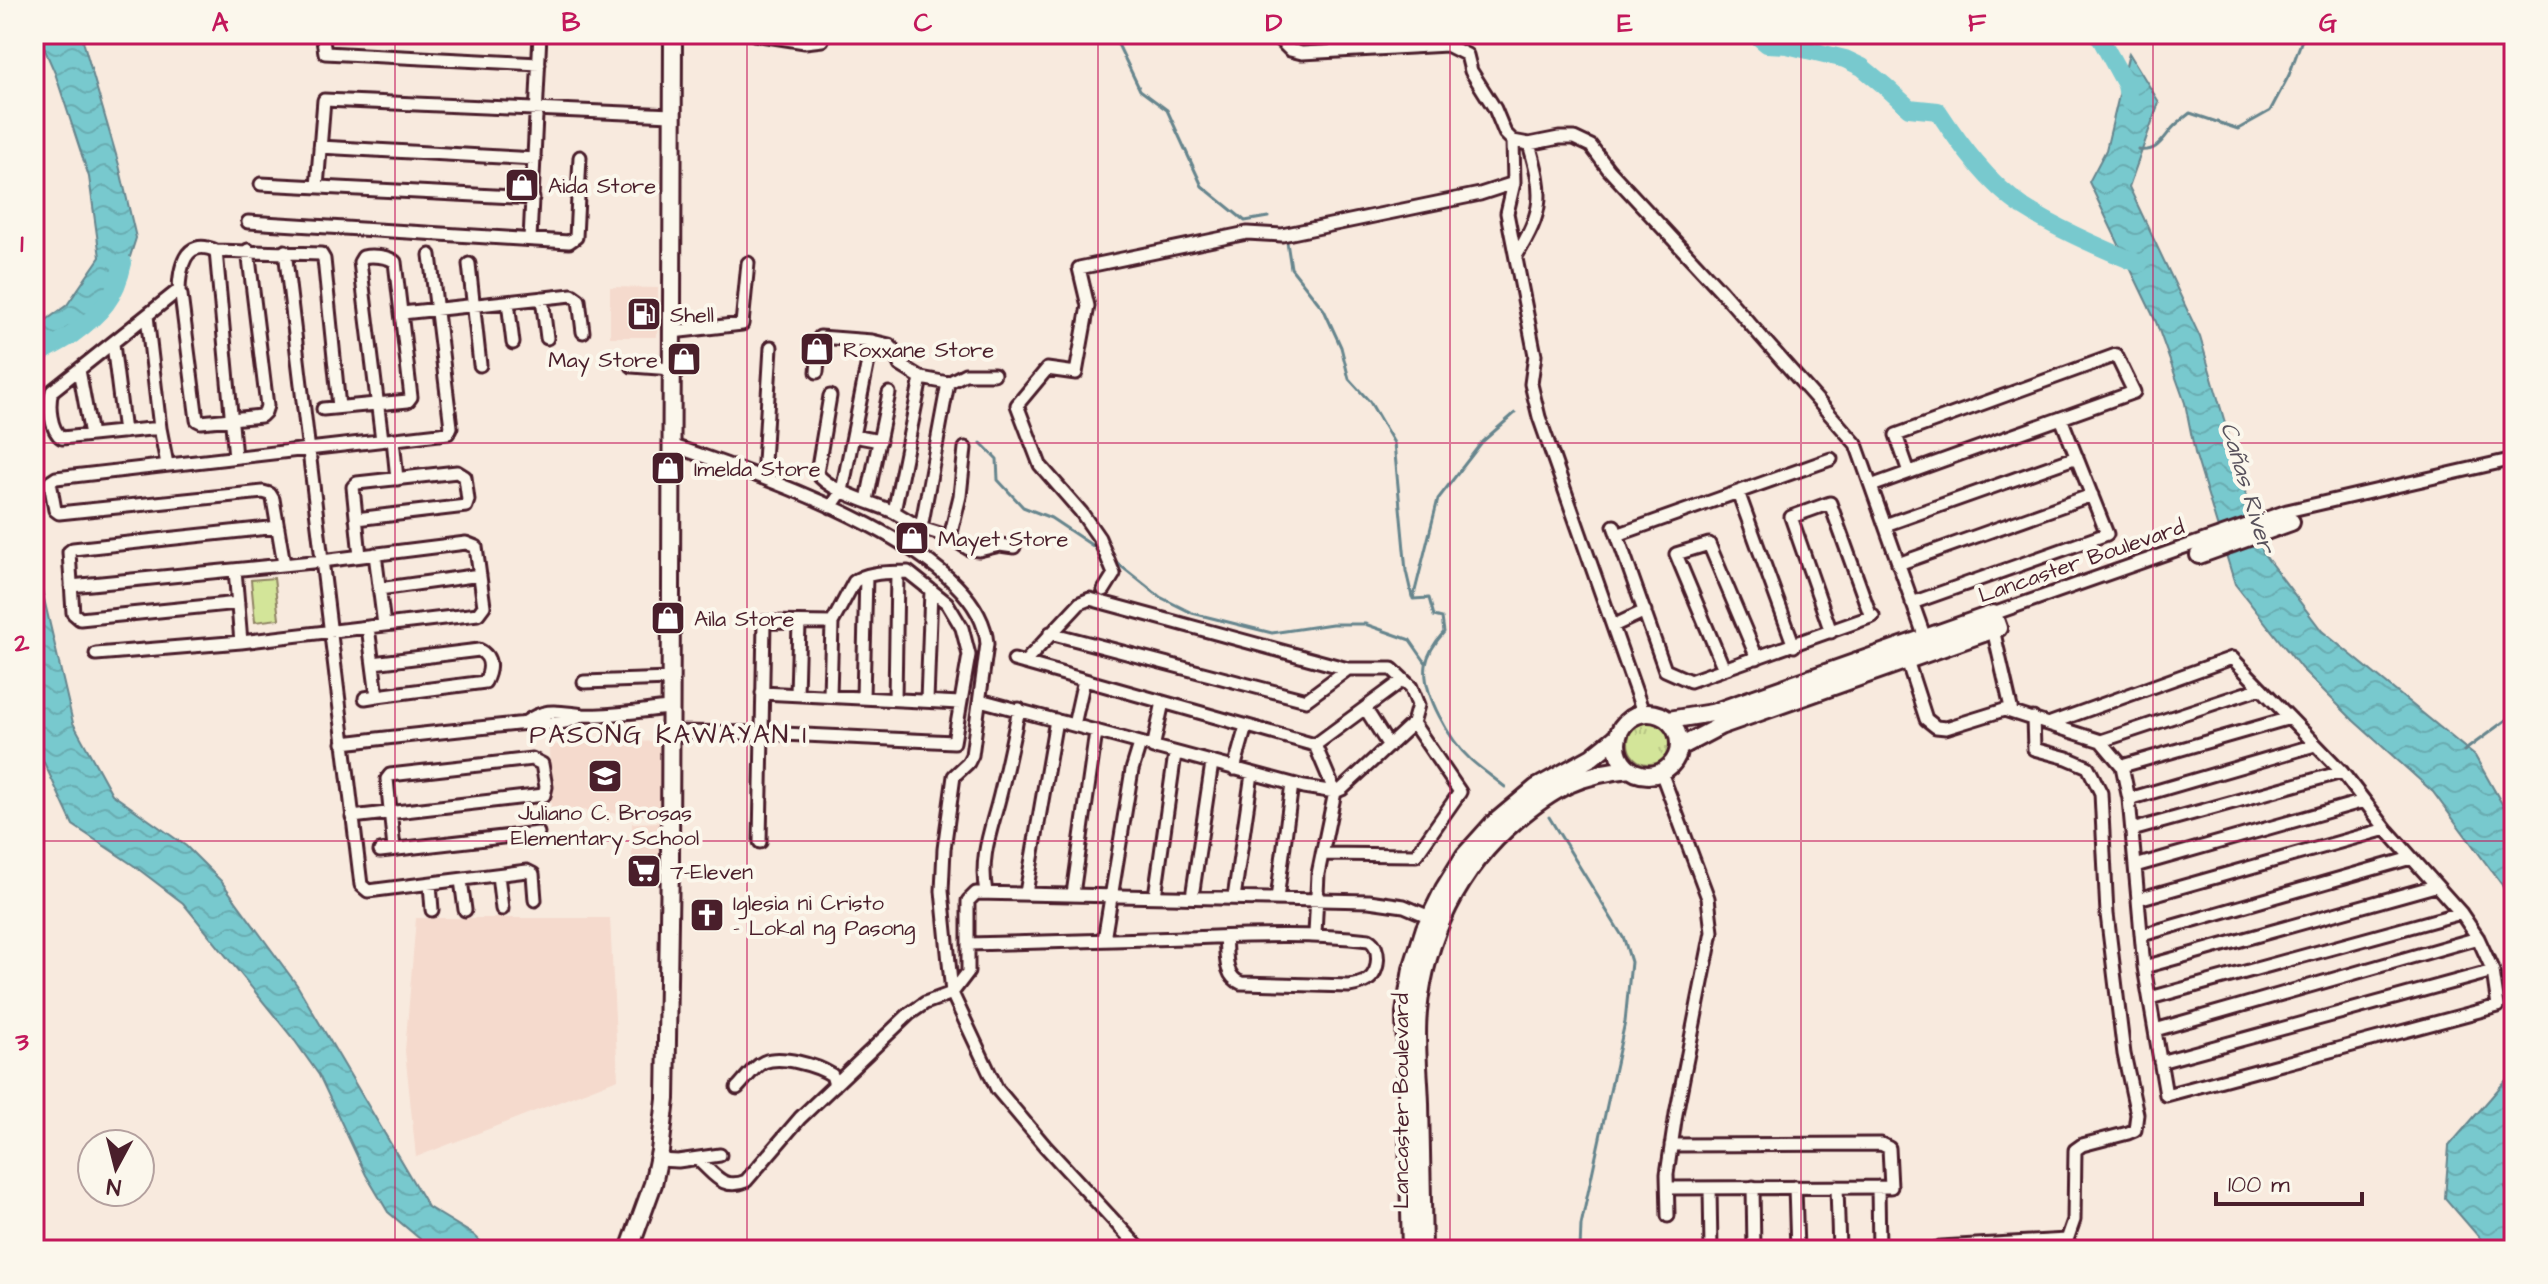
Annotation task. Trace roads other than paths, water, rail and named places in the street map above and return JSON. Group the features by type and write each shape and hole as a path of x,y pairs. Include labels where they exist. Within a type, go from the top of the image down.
{"main road":[{"path":"629,1250 658,1160 666,1099 673,34"},
{"name":"Lancaster Boulevard","path":"2197,549 2289,516"},
{"name":"Lancaster Boulevard","path":"1680,747 1720,726 1905,653 1925,638 1995,624"},
{"name":"Lancaster Boulevard","path":"1669,720 1712,713 1995,624"},
{"path":"1643,712 1659,714 1669,720 1679,735 1680,747 1673,763 1661,772 1646,775 1630,769 1619,754 1618,736 1627,721 1643,712"},
{"name":"Lancaster Boulevard","path":"1411,1250 1405,1013 1412,969 1465,855 1492,825 1536,788 1592,757 1618,736"},
{"name":"Lancaster Boulevard","path":"1423,1250 1418,1013 1436,919 1475,863 1501,833 1542,798 1572,780 1600,772 1630,769"}],"street":[{"path":"322,34 325,53 539,64"},
{"path":"530,239 540,34"},
{"path":"754,34 790,40 822,40"},
{"path":"1274,34 1290,50 1302,53 1447,45 1467,55 1471,71 1495,109 1505,133 1513,141 1529,144 1574,138 1591,146 1609,170 1856,444 1925,638"},
{"path":"317,187 324,100 672,115"},
{"path":"1513,141 1514,183 1507,213 1535,355 1531,384 1539,417 1643,712"},
{"path":"1516,256 1529,235 1540,202 1541,188 1529,144"},
{"path":"320,147 535,159"},
{"path":"248,222 574,241 580,157"},
{"path":"1104,590 1114,574 1099,538 1040,465 1017,405 1047,369 1076,373 1088,306 1079,268 1247,233 1282,235 1480,194 1514,183"},
{"path":"261,184 533,198"},
{"path":"248,250 267,406 261,416 197,420 179,293 181,267 186,256 202,247 216,251 248,250 285,251 321,254 339,407"},
{"path":"216,251 235,457"},
{"path":"285,251 352,817 364,889 531,872 535,900"},
{"path":"284,564 270,494 263,492 59,513 55,510 50,482 56,478 167,464 448,433 451,427 430,255"},
{"path":"323,409 339,407 376,404 408,401 411,397 395,262 392,259 363,257 360,262 376,404 397,479"},
{"path":"672,332 742,324 748,263"},
{"path":"469,264 480,365"},
{"path":"160,428 62,438 54,429 50,397 52,391 171,294 179,293"},
{"path":"402,313 576,296 583,332"},
{"path":"542,298 547,338"},
{"path":"508,302 513,343"},
{"path":"147,316 167,464"},
{"path":"817,372 819,338 889,345 900,365 921,378 948,383 965,374 994,374"},
{"path":"831,507 842,491 872,341"},
{"path":"113,344 124,432"},
{"path":"763,478 771,347"},
{"path":"1871,486 2134,392 2116,355 1896,435 1909,472"},
{"path":"632,366 672,369"},
{"path":"79,370 91,435"},
{"path":"894,512 921,378"},
{"path":"921,528 948,383"},
{"path":"867,500 889,393"},
{"path":"830,396 817,473 820,478 921,528 950,537 969,549 1000,545 1014,547"},
{"path":"1912,603 2107,534 2061,418"},
{"path":"853,436 880,441"},
{"path":"671,445 763,478 831,507 900,542 945,573 972,602 986,631 987,644 970,760 954,776 944,849 942,891 952,993 997,1089 1141,1250"},
{"path":"950,537 960,496 965,448"},
{"path":"1885,525 2077,457"},
{"path":"1831,459 1616,530 1665,670 1690,681 1794,646 1831,632 1872,616 1830,503 1791,517 1831,632"},
{"name":"Lancaster Boulevard","path":"2289,516 2514,459"},
{"path":"356,519 466,506 465,477 457,472 357,483 353,487 356,519 360,556"},
{"path":"1738,492 1794,646"},
{"path":"1898,564 2092,495"},
{"path":"238,603 80,619 73,613 68,559 73,549 278,527"},
{"path":"71,586 466,543 476,547 484,606 482,611 331,632 96,654"},
{"path":"1724,669 1676,554 1709,544 1757,658"},
{"name":"Lancaster Boulevard","path":"1995,624 2197,549"},
{"path":"375,554 384,625"},
{"path":"235,570 241,642"},
{"path":"670,732 954,742 969,655 962,628 947,603 908,572 866,576 854,582 832,623 830,695"},
{"path":"895,699 897,573"},
{"path":"379,589 480,575"},
{"path":"863,697 866,576"},
{"path":"927,701 931,590"},
{"path":"980,700 1252,774 1335,792 1413,723 1418,705 1411,687 1392,669 1348,669 1090,599 1080,603 1019,661 1315,745"},
{"path":"1613,626 1645,611"},
{"path":"760,842 764,622 832,623"},
{"path":"797,694 799,623"},
{"path":"1995,624 2012,712"},
{"path":"368,627 373,663 371,697 485,682 490,673 486,653 479,650 373,663"},
{"path":"1050,633 1306,700 1348,669"},
{"path":"1905,653 1926,719 1936,727 1946,728 2004,710 2101,741 2122,766 2129,799 2144,967 2166,1095 2498,1006 2493,971 2478,938 2461,913 2386,829 2342,772 2232,658 2051,723"},
{"path":"584,682 670,679"},
{"path":"1074,725 1084,680"},
{"path":"1315,745 1403,680"},
{"path":"2101,741 2261,688"},
{"path":"762,693 960,703"},
{"path":"1153,748 1163,702"},
{"path":"343,743 524,723 536,715 555,710 583,715 670,708"},
{"path":"1365,708 1389,746"},
{"path":"986,892 982,871 984,850 1019,709"},
{"path":"1934,1250 1940,1247 2067,1240 2074,1220 2075,1150 2082,1145 2128,1133 2135,1130 2137,1125 2124,1054 2107,914 2101,793 2088,767 2034,749 2033,718"},
{"path":"2122,766 2290,718"},
{"path":"1026,893 1056,720"},
{"path":"1322,854 1416,855 1460,792 1413,723"},
{"path":"1234,769 1246,726"},
{"path":"1073,894 1096,732"},
{"path":"1104,940 1132,770 1140,744"},
{"path":"1315,745 1335,792 1322,854 1315,934"},
{"path":"2129,799 2315,745"},
{"path":"1155,896 1175,754"},
{"path":"352,817 389,813 544,795 546,787 542,764 532,759 390,775 387,779 389,813 394,849"},
{"path":"1192,897 1212,763"},
{"path":"1661,772 1708,898 1712,932 1671,1145 1667,1174 1668,1216"},
{"path":"2132,830 2342,772"},
{"path":"1234,898 1252,774"},
{"path":"1277,899 1292,784"},
{"path":"2135,866 2364,801"},
{"path":"2138,899 2386,829"},
{"path":"380,851 538,833"},
{"path":"2142,935 2411,858"},
{"path":"498,875 502,909"},
{"path":"461,880 465,910"},
{"path":"430,884 432,910"},
{"path":"2144,967 2435,886"},
{"path":"697,1159 723,1183 746,1181 800,1118 909,1014 925,1003 952,993 968,972 968,901 976,893 1369,901 1404,906 1436,919"},
{"path":"2150,998 2461,913"},
{"path":"969,944 1315,934 1369,940 1375,943 1378,951 1373,976 1365,983 1349,986 1241,983 1233,980 1229,972 1225,937"},
{"path":"2155,1030 2478,938"},
{"path":"2160,1062 2493,971"},
{"path":"737,1088 756,1067 773,1060 822,1069 832,1075 835,1085"},
{"path":"1668,1188 1891,1187 1889,1148 1881,1144 1671,1145"},
{"path":"658,1160 720,1155"},
{"path":"1753,1187 1754,1250"},
{"path":"1795,1187 1797,1250"},
{"path":"1837,1187 1839,1250"},
{"path":"1878,1187 1879,1250"},
{"path":"1710,1188 1711,1250"}],"water":[{"path":"38,34 81,34 119,165 136,238 122,282 34,368 34,329 67,305 100,257 89,177 55,73"},
{"path":"2129,53 2159,102 2129,187 2200,337 2263,553 2322,631 2475,756 2514,825 2514,912 2502,885 2433,792 2301,668 2235,584 2195,453 2185,403 2156,322 2089,182 2106,150"},
{"path":"34,556 73,723 112,794 186,846 221,881 297,985 428,1207 474,1235 489,1250 433,1250 388,1212 366,1175 319,1075 183,903 73,825 34,741"},
{"path":"2514,1071 2514,1167 2505,1187 2514,1203 2514,1250 2490,1250 2445,1198 2449,1146"}],"waterway":[{"path":"1113,34 1140,90 1167,110 1202,186 1245,221 1268,217"},
{"path":"1755,34 1767,44 1787,45 1845,59 1862,67 1909,108 1938,111 1976,163 1998,187 2023,207 2080,238 2139,264"},
{"name":"Cañas River","path":"2098,34 2126,85 2129,101"},
{"path":"2138,150 2157,146 2190,113 2238,129 2270,111 2289,75 2304,34"},
{"path":"1287,242 1291,268 1324,310 1341,347 1349,379 1370,402 1394,443 1406,571 1412,597"},
{"path":"34,358 73,334 99,312 116,286 123,263"},
{"path":"1505,787 1463,752 1439,716 1428,689 1426,665 1433,647 1444,632 1442,618 1434,616 1429,598 1413,599 1438,499 1482,442 1515,413"},
{"path":"981,443 997,459 998,480 1023,507 1051,518 1096,548"},
{"path":"1116,562 1160,597 1192,613 1272,633 1332,624 1365,624 1410,640 1426,663"},
{"path":"2464,751 2510,717 2514,707"},
{"path":"1549,817 1624,939 1631,962 1625,1022 1581,1225 1580,1250"}],"place":[{"name":"Aida Store","path":"522,185"},
{"name":"Shell","path":"644,314"},
{"name":"Roxxane Store","path":"817,349"},
{"name":"May Store","path":"684,359"},
{"name":"Imelda Store","path":"668,468"},
{"name":"Mayet Store","path":"912,538"},
{"name":"Aila Store","path":"668,618"},
{"name":"Juliano C. Brosas Elementary School","path":"605,776"},
{"name":"7-Eleven","path":"644,871"},
{"name":"Iglesia ni Cristo - Lokal ng Pasong","path":"707,915"}],"district":[{"name":"PASONG KAWAYAN I","path":"669,734"}]}
